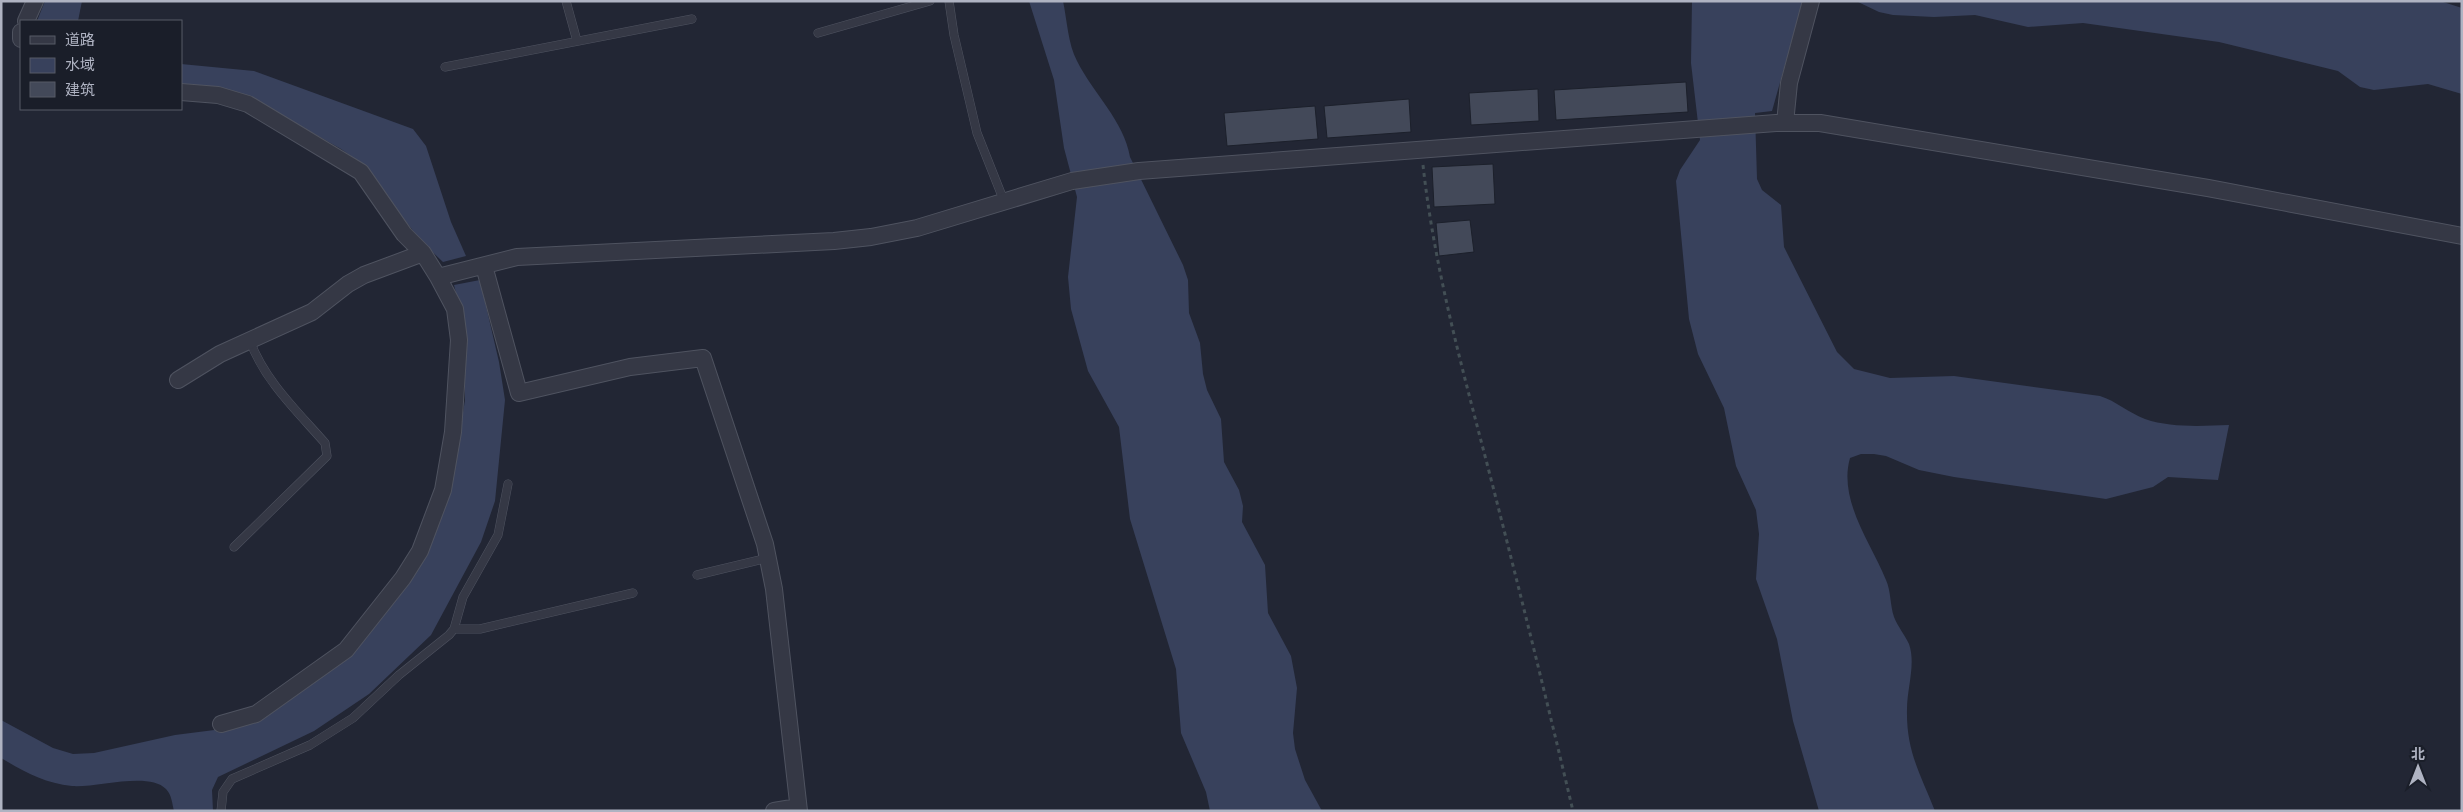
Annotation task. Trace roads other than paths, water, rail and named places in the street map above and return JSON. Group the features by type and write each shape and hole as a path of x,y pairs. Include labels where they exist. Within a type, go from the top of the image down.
{"street":[{"path":"26,20 35,1"},
{"path":"1780,123 1812,1"},
{"path":"182,92 218,95 248,104 361,172 404,234 423,253 438,277 455,308 460,340 453,432 443,490 420,551 403,578 346,650 256,714 221,724"},
{"path":"438,277 517,258 834,241 871,237 917,228 1072,181 1139,171 1780,123 1820,123 2208,188 2462,236"},
{"path":"178,380 220,354 312,312 348,284 364,275 423,253"},
{"path":"484,266 520,393 630,366 703,358 755,512 768,558 774,589 798,809 774,811"}],"lane":[{"path":"566,1 577,41"},
{"path":"818,33 930,1"},
{"path":"949,1 954,35 977,133 1004,201"},
{"path":"445,67 692,19"},
{"path":"234,547 327,456 328,451 325,443 267,376 258,362 250,341"},
{"path":"221,811 222,792 232,779 310,745 352,718 454,629 463,597 498,535 508,484"},
{"path":"697,575 768,558"},
{"path":"454,629 480,629 633,593"}],"water":[{"path":"45,1 82,1 78,20 37,20"},
{"path":"1029,1 1063,1 1070,40 1077,61 1115,119 1127,144 1130,157 1183,265 1188,280 1189,313 1200,343 1203,374 1207,390 1221,419 1224,462 1239,490 1243,506 1242,522 1265,565 1268,613 1291,656 1297,688 1293,733 1295,749 1305,780 1322,811 1210,811 1206,792 1181,733 1176,669 1130,519 1119,427 1088,371 1071,309 1068,277 1077,197 1064,148 1054,80"},
{"path":"1692,1 1803,1 1772,111 1755,113 1757,179 1762,190 1781,205 1784,247 1837,352 1854,369 1890,378 1954,376 2100,396 2145,419 2155,422 2187,426 2229,425 2218,480 2168,477 2153,487 2106,499 1954,477 1919,470 1886,456 1874,454 1861,454 1850,458 1847,474 1848,490 1852,505 1886,580 1894,617 1909,644 1911,652 1907,724 1911,750 1935,811 1819,811 1793,721 1777,639 1756,579 1759,534 1756,510 1736,466 1724,408 1698,354 1689,319 1676,181 1680,170 1700,140 1691,63"},
{"path":"1856,1 2440,1 2462,8 2462,94 2428,84 2374,90 2360,87 2338,71 2219,42 2083,23 2028,27 1975,15 1934,17 1893,15 1879,12"},
{"path":"182,64 254,71 413,129 426,146 451,222 466,256 443,262 422,242 358,161 341,149 249,97 182,86"},
{"path":"480,280 499,362 505,400 495,501 481,542 431,635 369,694 314,731 218,777 212,790 213,811 174,811 168,791 158,784 148,781 122,781 82,786 62,785 35,776 1,758 1,720 53,748 73,754 94,753 175,735 238,727 394,600 459,438 465,400 464,324 454,285"}]}
